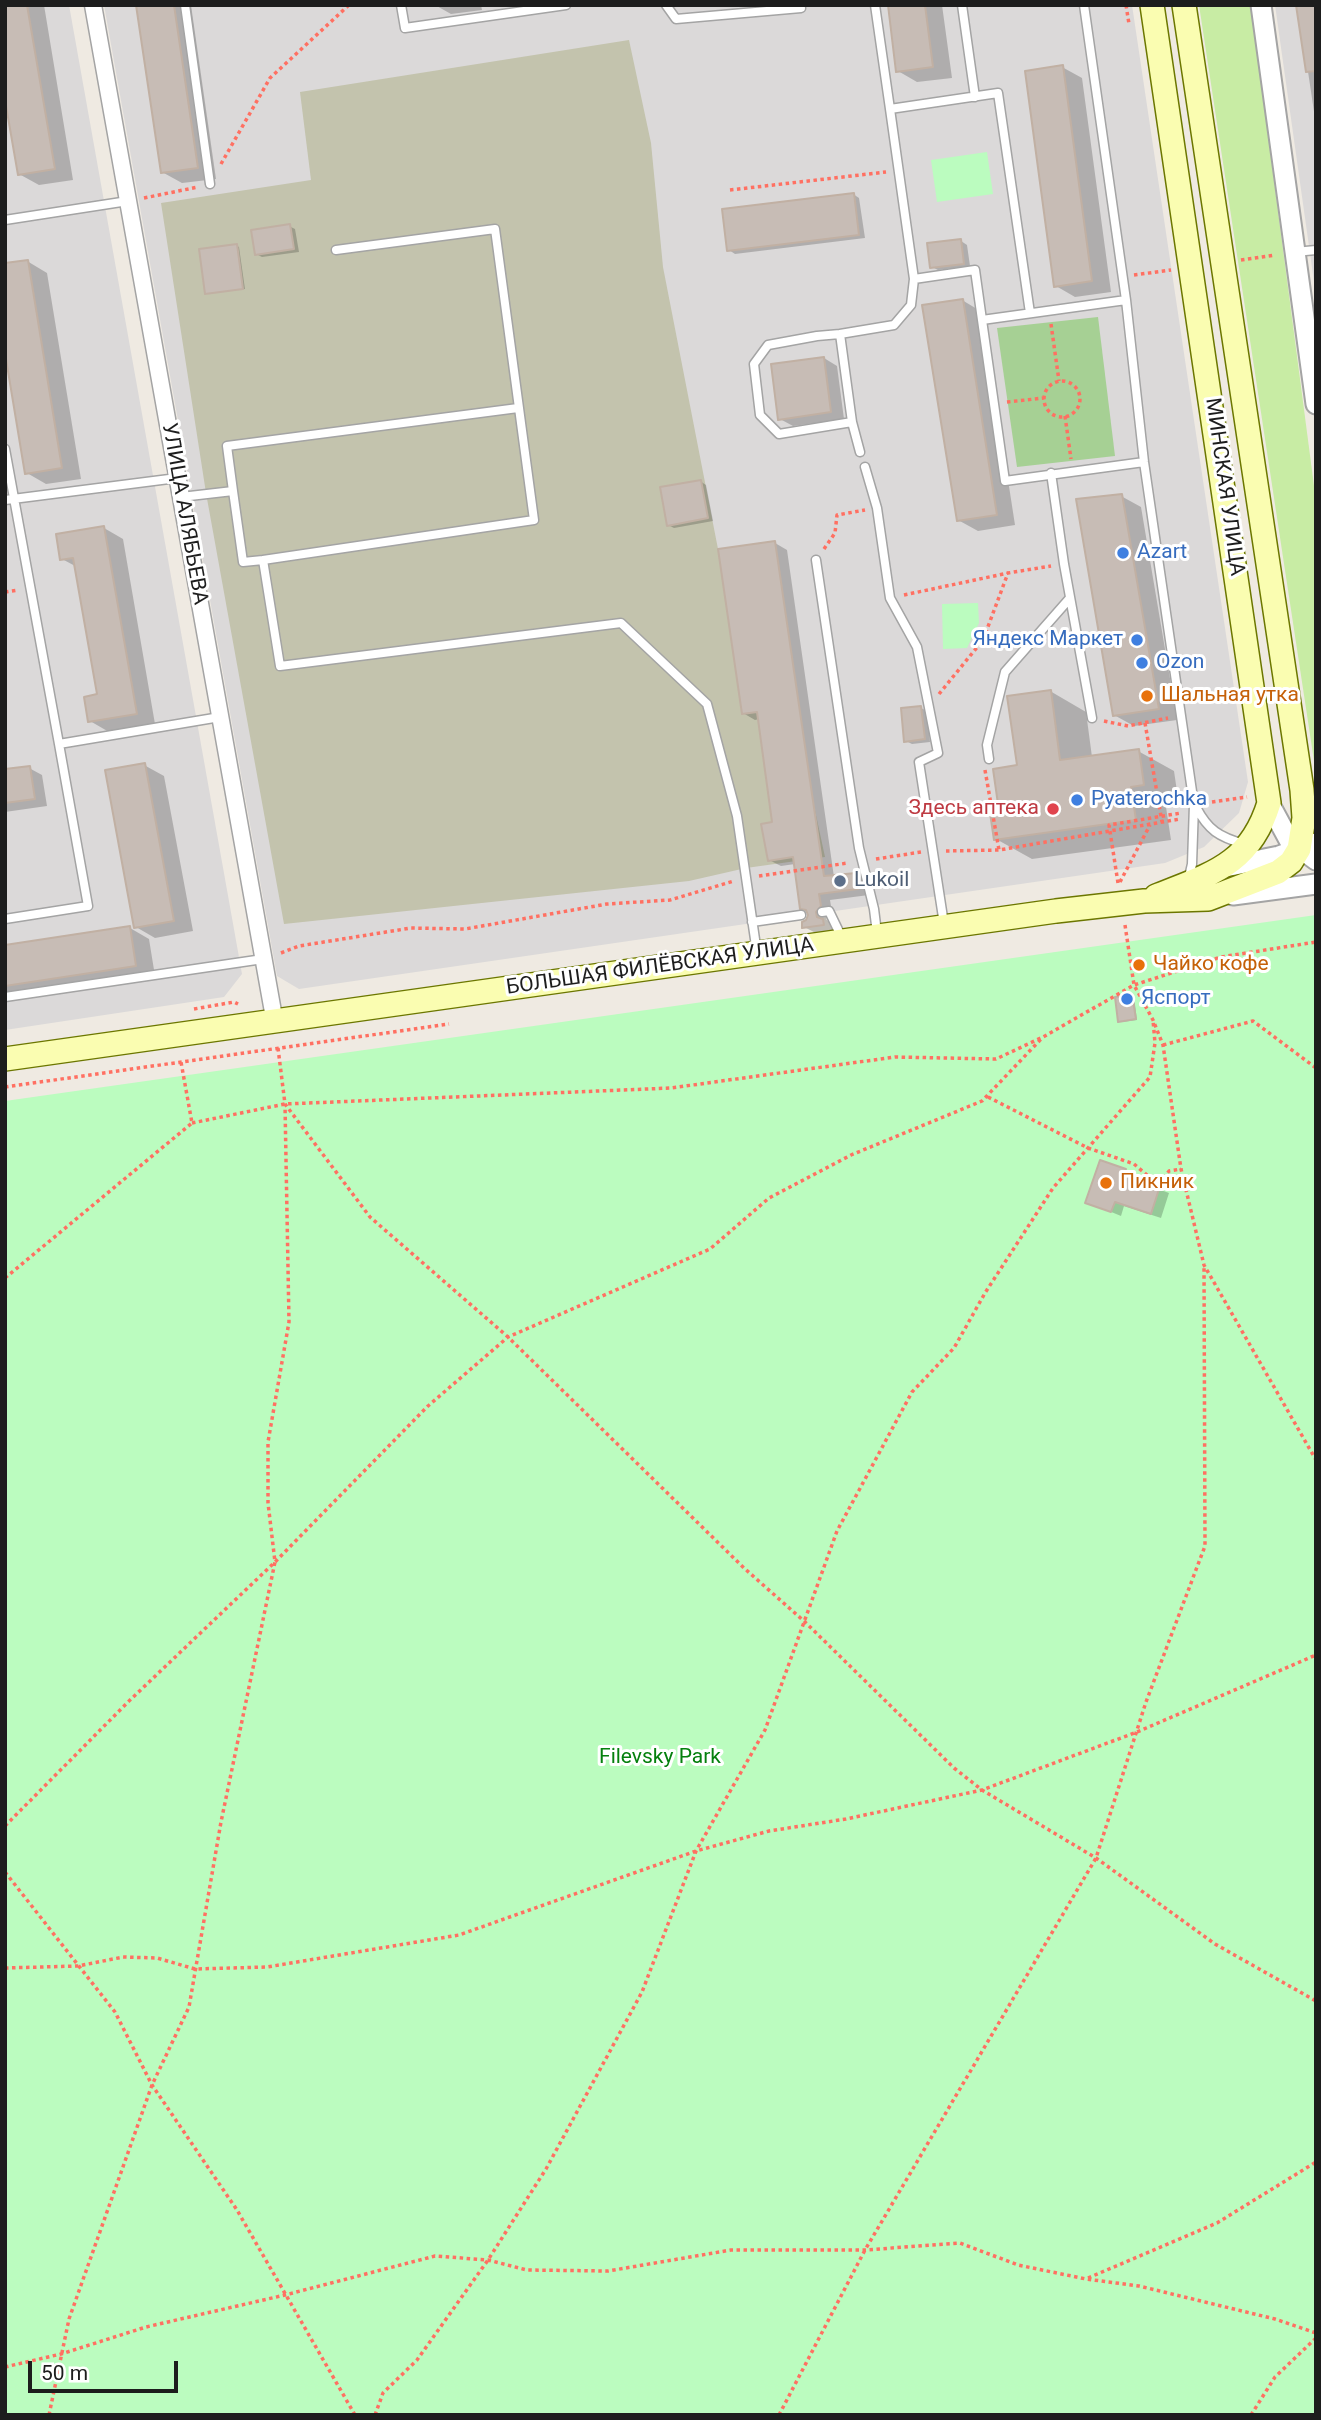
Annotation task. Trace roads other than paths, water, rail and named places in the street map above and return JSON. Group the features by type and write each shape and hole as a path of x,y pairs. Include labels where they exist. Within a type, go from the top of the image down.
{"main road":[{"name":"МИНСКАЯ УЛИЦА","path":"1152,5 1258,800"},
{"name":"МИНСКАЯ УЛИЦА","path":"1184,5 1310,850"},
{"path":"1132,903 1188,884 1225,867 1248,844 1262,823 1258,800"},
{"path":"1208,899 1278,872 1310,850"},
{"name":"БОЛЬШАЯ ФИЛЁВСКАЯ УЛИЦА","path":"5,1059 275,1023 944,926 1132,903 1208,899"}],"street":[{"name":"УЛИЦА АЛЯБЬЕВА","path":"93,5 275,1023"},
{"path":"1261,5 1316,404"},
{"path":"1302,790 1316,810"},
{"path":"1258,800 1284,833 1310,850"},
{"path":"1225,867 1310,850"},
{"name":"БОЛЬШАЯ ФИЛЁВСКАЯ УЛИЦА","path":"1208,899 1316,884"}],"lane":[{"path":"185,5 210,184"},
{"path":"401,5 405,28 566,5"},
{"path":"666,5 676,19 801,8"},
{"path":"852,422 779,434 760,415 754,363 768,345 894,325 911,304 914,279 875,5"},
{"path":"962,5 975,97"},
{"path":"1084,5 1126,300 1144,462 1194,804 1192,864 1188,884"},
{"path":"890,109 998,93 1030,313"},
{"path":"5,220 128,201"},
{"path":"336,250 495,229 534,520 243,562 227,446 518,408"},
{"path":"1295,252 1316,250"},
{"path":"914,279 975,270 1005,481 1144,462"},
{"path":"982,320 1126,300"},
{"path":"839,334 852,422 860,452"},
{"path":"5,449 9,500 89,906 5,919"},
{"path":"865,467 877,508 890,598 917,647 938,753 919,762 944,926"},
{"path":"1051,473 1064,564 1092,718"},
{"path":"9,500 177,478"},
{"path":"181,497 233,491"},
{"path":"816,559 862,861 878,936"},
{"path":"263,560 280,666 621,623 707,704 737,816 757,953"},
{"path":"989,759 988,745 1005,672 1070,598"},
{"path":"59,744 220,717"},
{"path":"1194,804 1206,825 1224,837 1248,844"},
{"path":"822,912 829,911 843,941"},
{"path":"752,922 801,915"},
{"path":"5,997 263,959"}],"place":[{"name":"Azart","path":"1123,553"},
{"name":"Яндекс Маркет","path":"1137,640"},
{"name":"Ozon","path":"1142,663"},
{"name":"Шальная утка","path":"1147,696"},
{"name":"Pyaterochka","path":"1077,800"},
{"name":"Здесь аптека","path":"1053,809"},
{"name":"Lukoil","path":"840,881"},
{"name":"Чайко кофе","path":"1139,965"},
{"name":"Яспорт","path":"1127,999"},
{"name":"Пикник","path":"1106,1183"}],"park label":[{"name":"Filevsky Park","path":"660,1758"}]}
